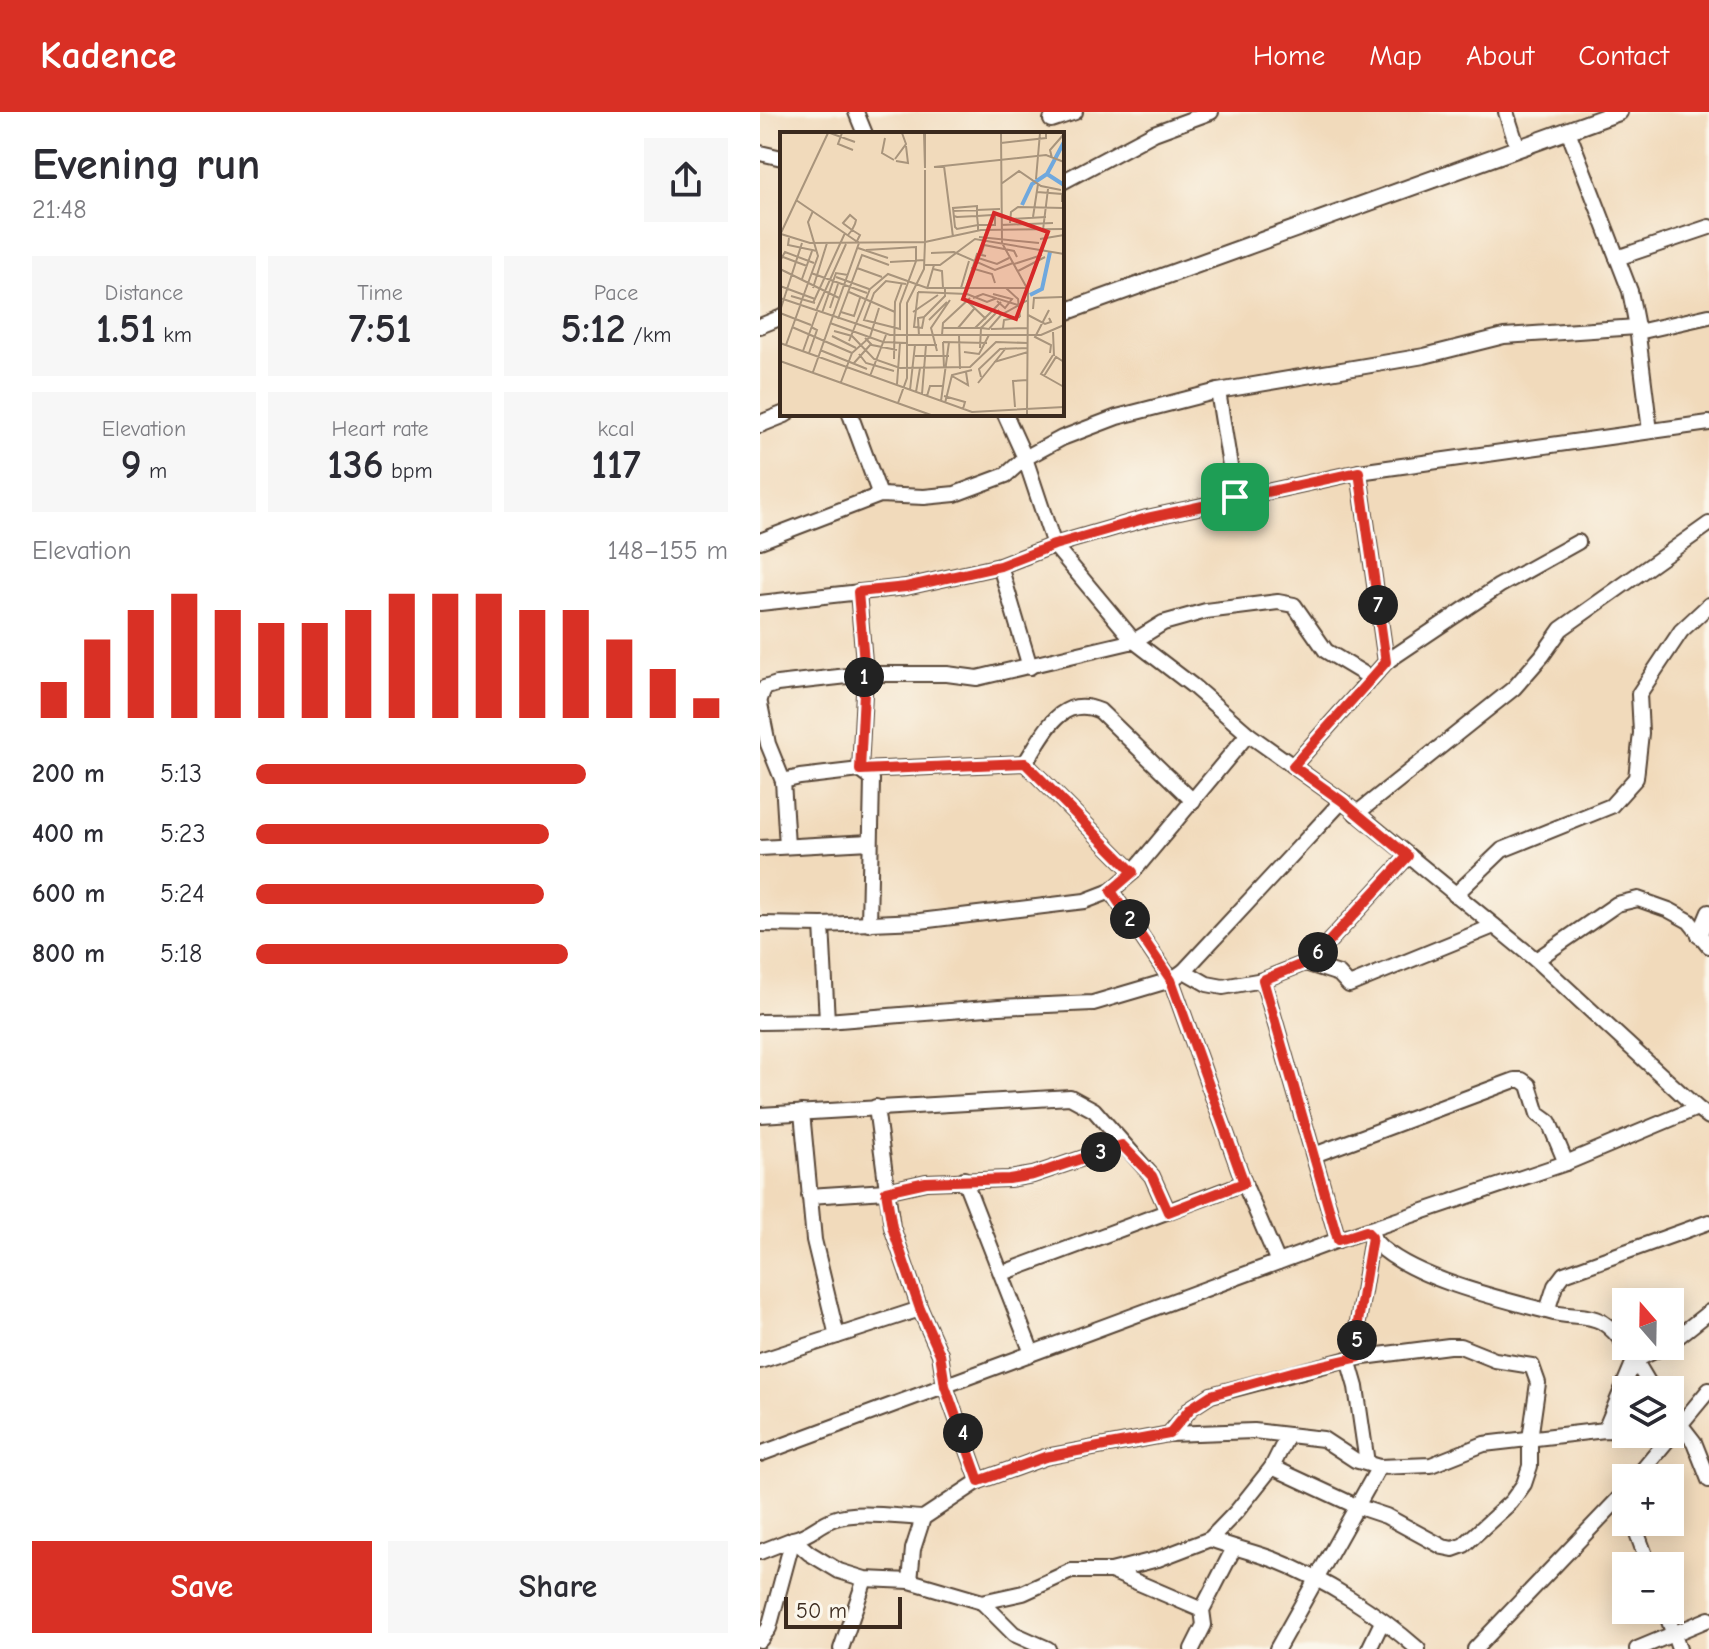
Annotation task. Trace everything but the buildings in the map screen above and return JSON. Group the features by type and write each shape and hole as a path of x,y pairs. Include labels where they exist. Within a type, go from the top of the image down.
{"street":[{"path":"856,112 864,132"},
{"path":"1052,122 1075,112"},
{"path":"1064,177 1154,133 1211,112"},
{"path":"1506,112 1518,149"},
{"path":"1064,312 1619,112"},
{"path":"1568,131 1630,291 1638,330 1650,431"},
{"path":"760,153 780,158"},
{"path":"1617,258 1709,227"},
{"path":"760,541 880,495 924,497 955,494 1006,475 1025,458 1062,438 1117,417 1218,391 1424,356 1504,336 1638,330 1709,316"},
{"path":"760,326 780,318"},
{"path":"1218,391 1235,497"},
{"path":"760,424 780,416"},
{"path":"851,416 880,495"},
{"path":"760,1454 1338,1240 1369,1234 1703,1112 1536,960 1342,801 1248,734 1193,686 1134,641 1054,545 1025,458 1006,416"},
{"path":"760,603 906,587 1000,566 1054,545 1147,518 1359,472 1709,423"},
{"path":"1359,472 1386,662"},
{"path":"1356,814 1514,688 1561,629 1709,524"},
{"path":"1293,766 1386,662 1499,586 1578,542"},
{"path":"1000,566 1030,667"},
{"path":"858,592 865,674 860,770"},
{"path":"787,846 783,781 768,744 761,695 777,684 865,674 947,674 977,678 1134,641 1163,623 1206,611 1278,602 1294,605 1326,651 1371,678"},
{"path":"1455,895 1502,850 1611,806 1636,778 1641,733 1639,694 1681,631 1709,605"},
{"path":"1025,763 1057,716 1076,705 1089,706 1100,711 1193,801"},
{"path":"760,924 920,921 1085,901 1111,891 1133,872 1248,734"},
{"path":"783,781 860,770 1025,763 1133,872"},
{"path":"860,770 872,779 869,924"},
{"path":"760,1022 827,1021 1093,1003 1171,980 1184,971 1342,801"},
{"path":"760,848 870,842"},
{"path":"1184,971 1207,984 1223,987 1263,980 1305,963 1323,948 1408,856"},
{"path":"1111,891 1171,980 1244,1183 1278,1262"},
{"path":"1536,960 1617,904 1629,899 1669,910 1689,921 1704,941"},
{"path":"1704,941 1709,912"},
{"path":"822,925 827,1021"},
{"path":"1305,963 1339,974 1349,985 1494,926"},
{"path":"1263,980 1338,1240"},
{"path":"1314,1155 1522,1080 1529,1085 1538,1114 1549,1122 1566,1163"},
{"path":"760,1115 1070,1097 1094,1110 1152,1176 1168,1212"},
{"path":"876,1107 892,1227 920,1309 940,1354 945,1386 979,1481"},
{"path":"802,1112 818,1266 837,1336"},
{"path":"809,1196 886,1191 926,1182 1009,1179 1033,1175 1122,1145"},
{"path":"964,1179 1032,1353"},
{"path":"1003,1273 1244,1183"},
{"path":"1547,1311 1555,1286 1564,1274 1709,1222"},
{"path":"1369,1234 1382,1248 1405,1263 1489,1295 1567,1316 1595,1318 1615,1333 1644,1376"},
{"path":"1277,1649 1356,1506 1367,1492 1373,1465 1353,1358 1369,1234"},
{"path":"760,1361 920,1309"},
{"path":"1684,1332 1709,1312"},
{"path":"1169,1434 1191,1408 1211,1395 1353,1358 1460,1346 1495,1360 1532,1366 1538,1383 1530,1439 1530,1466 1524,1484 1511,1502 1464,1545 1453,1549 1443,1547 1386,1516 1356,1506 1272,1467"},
{"path":"1605,1430 1634,1361"},
{"path":"1684,1419 1709,1390"},
{"path":"760,1552 805,1537 835,1518 923,1518 979,1481 1045,1457 1169,1434 1218,1431 1323,1439 1355,1460 1373,1465 1431,1465 1484,1444 1612,1430"},
{"path":"793,1539 839,1571 865,1579 910,1581 982,1602 1023,1593 1071,1571 1111,1571 1158,1559 1210,1539 1272,1467 1288,1435"},
{"path":"1684,1436 1694,1442 1709,1480"},
{"path":"1694,1442 1709,1436"},
{"path":"1647,1464 1660,1448"},
{"path":"1475,1649 1612,1511"},
{"path":"910,1581 913,1549 923,1518"},
{"path":"760,1640 769,1628 793,1539"},
{"path":"1210,1539 1275,1560 1315,1579 1418,1649"},
{"path":"1192,1649 1204,1625 1202,1610 1234,1548"},
{"path":"1111,1571 1202,1610"},
{"path":"841,1649 865,1579"},
{"path":"982,1602 1014,1634 1048,1649"},
{"path":"1637,1649 1709,1619"},
{"path":"1369,1649 1382,1622"},
{"path":"1670,1624 1679,1649"}],"route":[{"path":"1359,472 1386,662 1293,766 1342,801 1408,856 1323,948 1305,963 1263,980 1338,1240 1366,1231 1372,1237 1357,1328 1359,1357 1211,1395 1191,1408 1169,1434 1045,1457 979,1481 945,1386 940,1354 920,1309 892,1227 886,1191 926,1182 1009,1179 1033,1175 1122,1145 1152,1176 1168,1212 1244,1183 1171,980 1111,891 1133,872 1025,763 860,770 865,674 858,592 906,587 1000,566 1054,545 1235,497 1359,472"}]}
